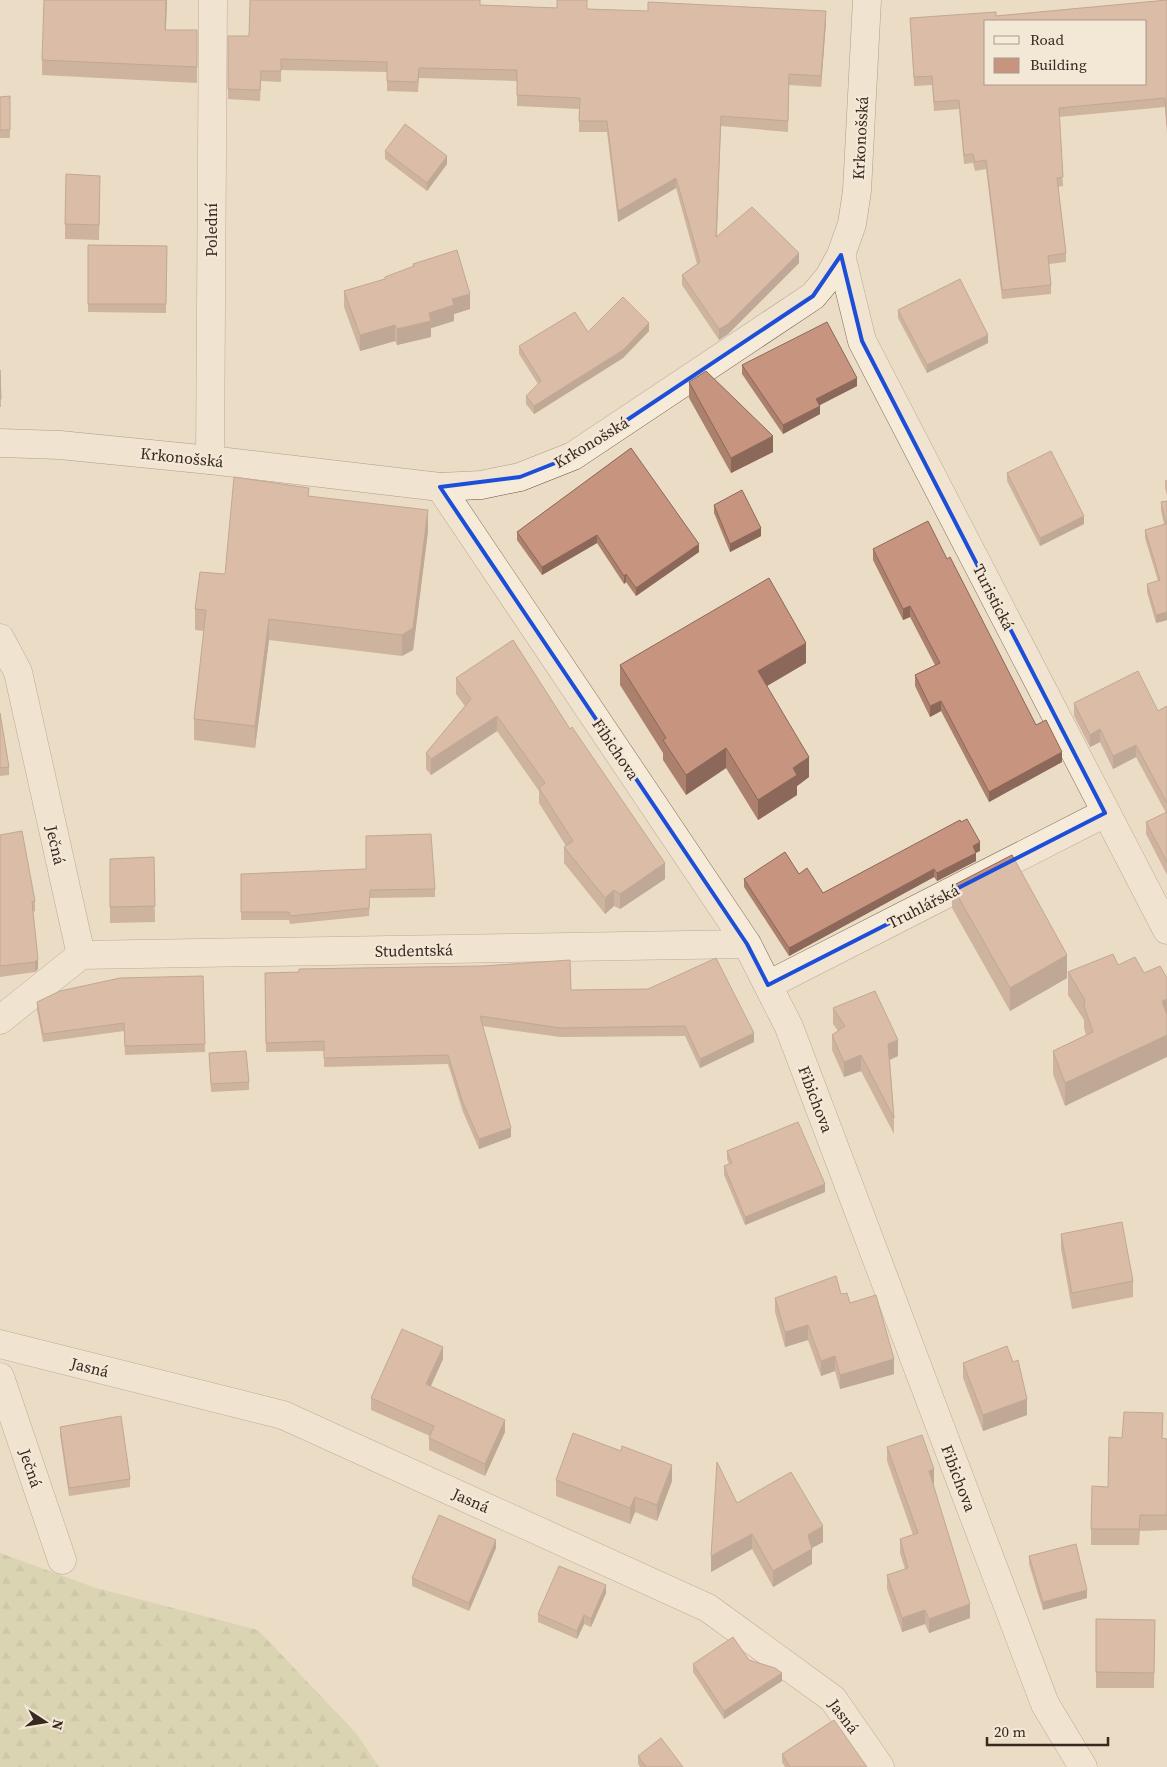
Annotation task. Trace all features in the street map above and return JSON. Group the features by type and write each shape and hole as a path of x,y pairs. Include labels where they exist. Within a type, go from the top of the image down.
{"street":[{"name":"Polední","path":"210,460 213,0"},
{"name":"Krkonošská","path":"0,443 60,445 210,460 440,487 481,484 520,477 573,456 813,296 829,277 841,255 852,224 857,191 867,0"},
{"name":"Turistická","path":"841,255 862,341 1167,930"},
{"name":"Fibichova","path":"440,487 747,944 768,985 789,1027 1045,1704 1083,1767"},
{"name":"Ječná","path":"0,638 18,672 81,955"},
{"name":"Truhlářská","path":"768,985 1105,813"},
{"name":"Studentská","path":"81,955 747,944"},
{"path":"0,1020 81,955"},
{"name":"Jasná","path":"0,1344 283,1415 708,1608 834,1698 880,1767"},
{"name":"Ječná","path":"0,1377 62,1560"}],"highlighted area":[{"path":"841,255 862,341 1105,813 768,985 747,944 440,487 520,477 573,456 813,296"}],"green space":[{"path":"0,1553 96,1588 258,1630 356,1733 379,1767 0,1767"}],"building":[{"path":"44,0 166,0 165,30 197,30 197,67 42,60"},
{"path":"250,0 480,0 480,5 557,8 557,0 587,0 587,9 648,11 648,2 826,11 821,76 789,74 788,121 721,116 716,237 752,207 799,253 728,324 719,329 682,275 700,262 676,178 618,211 607,121 579,121 580,98 517,95 517,70 419,68 418,82 387,81 387,62 281,59 281,71 261,71 260,90 228,89 228,36 249,36"},
{"path":"1167,0 1167,125 1165,98 1059,108 1063,177 1057,178 1066,253 1048,256 1051,285 1002,290 986,160 975,162 973,154 964,155 959,100 934,102 932,76 914,77 910,18 996,12 996,16"},
{"path":"10,96 10,130 0,130 0,97"},
{"path":"405,124 447,156 427,183 385,151"},
{"path":"66,174 100,176 99,225 65,224"},
{"path":"88,245 167,246 166,304 88,304"},
{"path":"457,250 470,294 452,299 454,305 429,313 431,321 397,329 395,325 360,335 344,291 385,279 385,277 414,266 413,264"},
{"path":"960,279 988,335 927,365 898,310"},
{"path":"623,297 649,323 623,350 534,406 526,396 541,381 519,346 575,312 588,332"},
{"path":"827,322 857,378 816,399 820,406 783,425 742,365"},
{"path":"706,371 773,436 731,458 689,382"},
{"path":"631,448 699,544 636,588 626,574 624,576 597,535 542,567 517,532"},
{"path":"1051,451 1084,516 1040,538 1007,473"},
{"path":"234,477 309,488 308,496 428,510 413,628 402,635 269,619 255,726 194,719 206,610 195,609 200,572 225,574"},
{"path":"742,490 761,528 730,544 714,505"},
{"path":"1167,501 1167,612 1156,615 1147,584 1160,580 1145,530 1166,524 1161,502"},
{"path":"928,521 947,559 950,557 1036,725 1046,720 1062,752 989,792 941,701 930,706 915,675 940,663 910,606 903,609 873,549"},
{"path":"769,578 806,643 758,671 809,757 793,768 797,775 758,800 726,748 686,775 663,740 666,738 620,665"},
{"path":"513,640 570,729 572,727 665,863 620,894 614,890 605,898 564,847 573,841 539,788 545,783 497,716 431,759 426,753 471,699 456,678"},
{"path":"1138,671 1158,711 1167,706 1167,803 1136,745 1113,756 1100,729 1090,735 1074,703"},
{"path":"0,713 9,767 0,768"},
{"path":"1167,812 1167,862 1146,822"},
{"path":"967,819 980,842 973,846 976,853 937,873 934,869 789,948 744,879 785,852 799,874 807,868 823,893 960,820 961,822"},
{"path":"22,831 35,901 32,902 38,959 35,962 0,966 0,835"},
{"path":"431,834 435,889 370,890 369,908 290,916 289,912 241,912 241,874 366,869 366,836"},
{"path":"1012,855 1067,955 1010,988 952,886"},
{"path":"154,857 155,906 110,907 110,859"},
{"path":"1113,954 1118,965 1135,957 1144,973 1160,966 1167,978 1167,999 1162,1001 1167,1015 1167,1035 1065,1083 1053,1051 1093,1032 1084,1006 1085,1000 1068,972"},
{"path":"716,958 754,1033 700,1059 685,1026 560,1028 480,1016 511,1128 479,1139 463,1103 448,1055 324,1058 324,1041 266,1043 265,973 299,972 299,969 483,966 570,960 571,990 648,989"},
{"path":"203,976 205,1044 125,1046 124,1023 43,1034 37,1002 60,991 120,978"},
{"path":"875,991 898,1040 888,1044 894,1118 861,1055 844,1062 832,1035 845,1026 833,1008"},
{"path":"246,1051 249,1082 211,1084 209,1053"},
{"path":"798,1122 825,1184 745,1217 724,1166 732,1163 727,1151"},
{"path":"1122,1222 1133,1281 1072,1293 1061,1234"},
{"path":"836,1276 841,1294 847,1293 850,1303 876,1295 894,1359 840,1375 835,1356 821,1361 808,1325 785,1332 775,1298"},
{"path":"402,1329 443,1347 426,1384 505,1420 485,1464 429,1438 434,1426 371,1398"},
{"path":"1007,1346 1013,1362 1018,1360 1027,1399 983,1415 963,1363"},
{"path":"1124,1412 1163,1413 1162,1438 1167,1439 1167,1515 1140,1515 1139,1529 1091,1529 1092,1486 1108,1487 1109,1437 1122,1438"},
{"path":"121,1416 130,1479 69,1488 60,1427"},
{"path":"573,1433 621,1451 622,1446 672,1465 657,1505 635,1497 630,1508 556,1480"},
{"path":"922,1435 934,1469 929,1471 970,1604 929,1619 925,1610 902,1618 887,1575 908,1568 900,1539 918,1533 887,1447"},
{"path":"717,1462 737,1503 791,1472 823,1526 808,1535 812,1549 773,1571 752,1534 711,1556"},
{"path":"439,1515 496,1540 469,1603 412,1578"},
{"path":"1076,1544 1087,1590 1043,1602 1029,1556"},
{"path":"559,1566 606,1585 591,1619 584,1615 577,1631 538,1614"},
{"path":"1096,1619 1155,1620 1154,1673 1096,1672"},
{"path":"733,1637 749,1660 775,1668 782,1673 724,1711 693,1664"},
{"path":"834,1720 867,1767 790,1767 782,1754"},
{"path":"661,1738 683,1767 646,1767 638,1756"}]}
